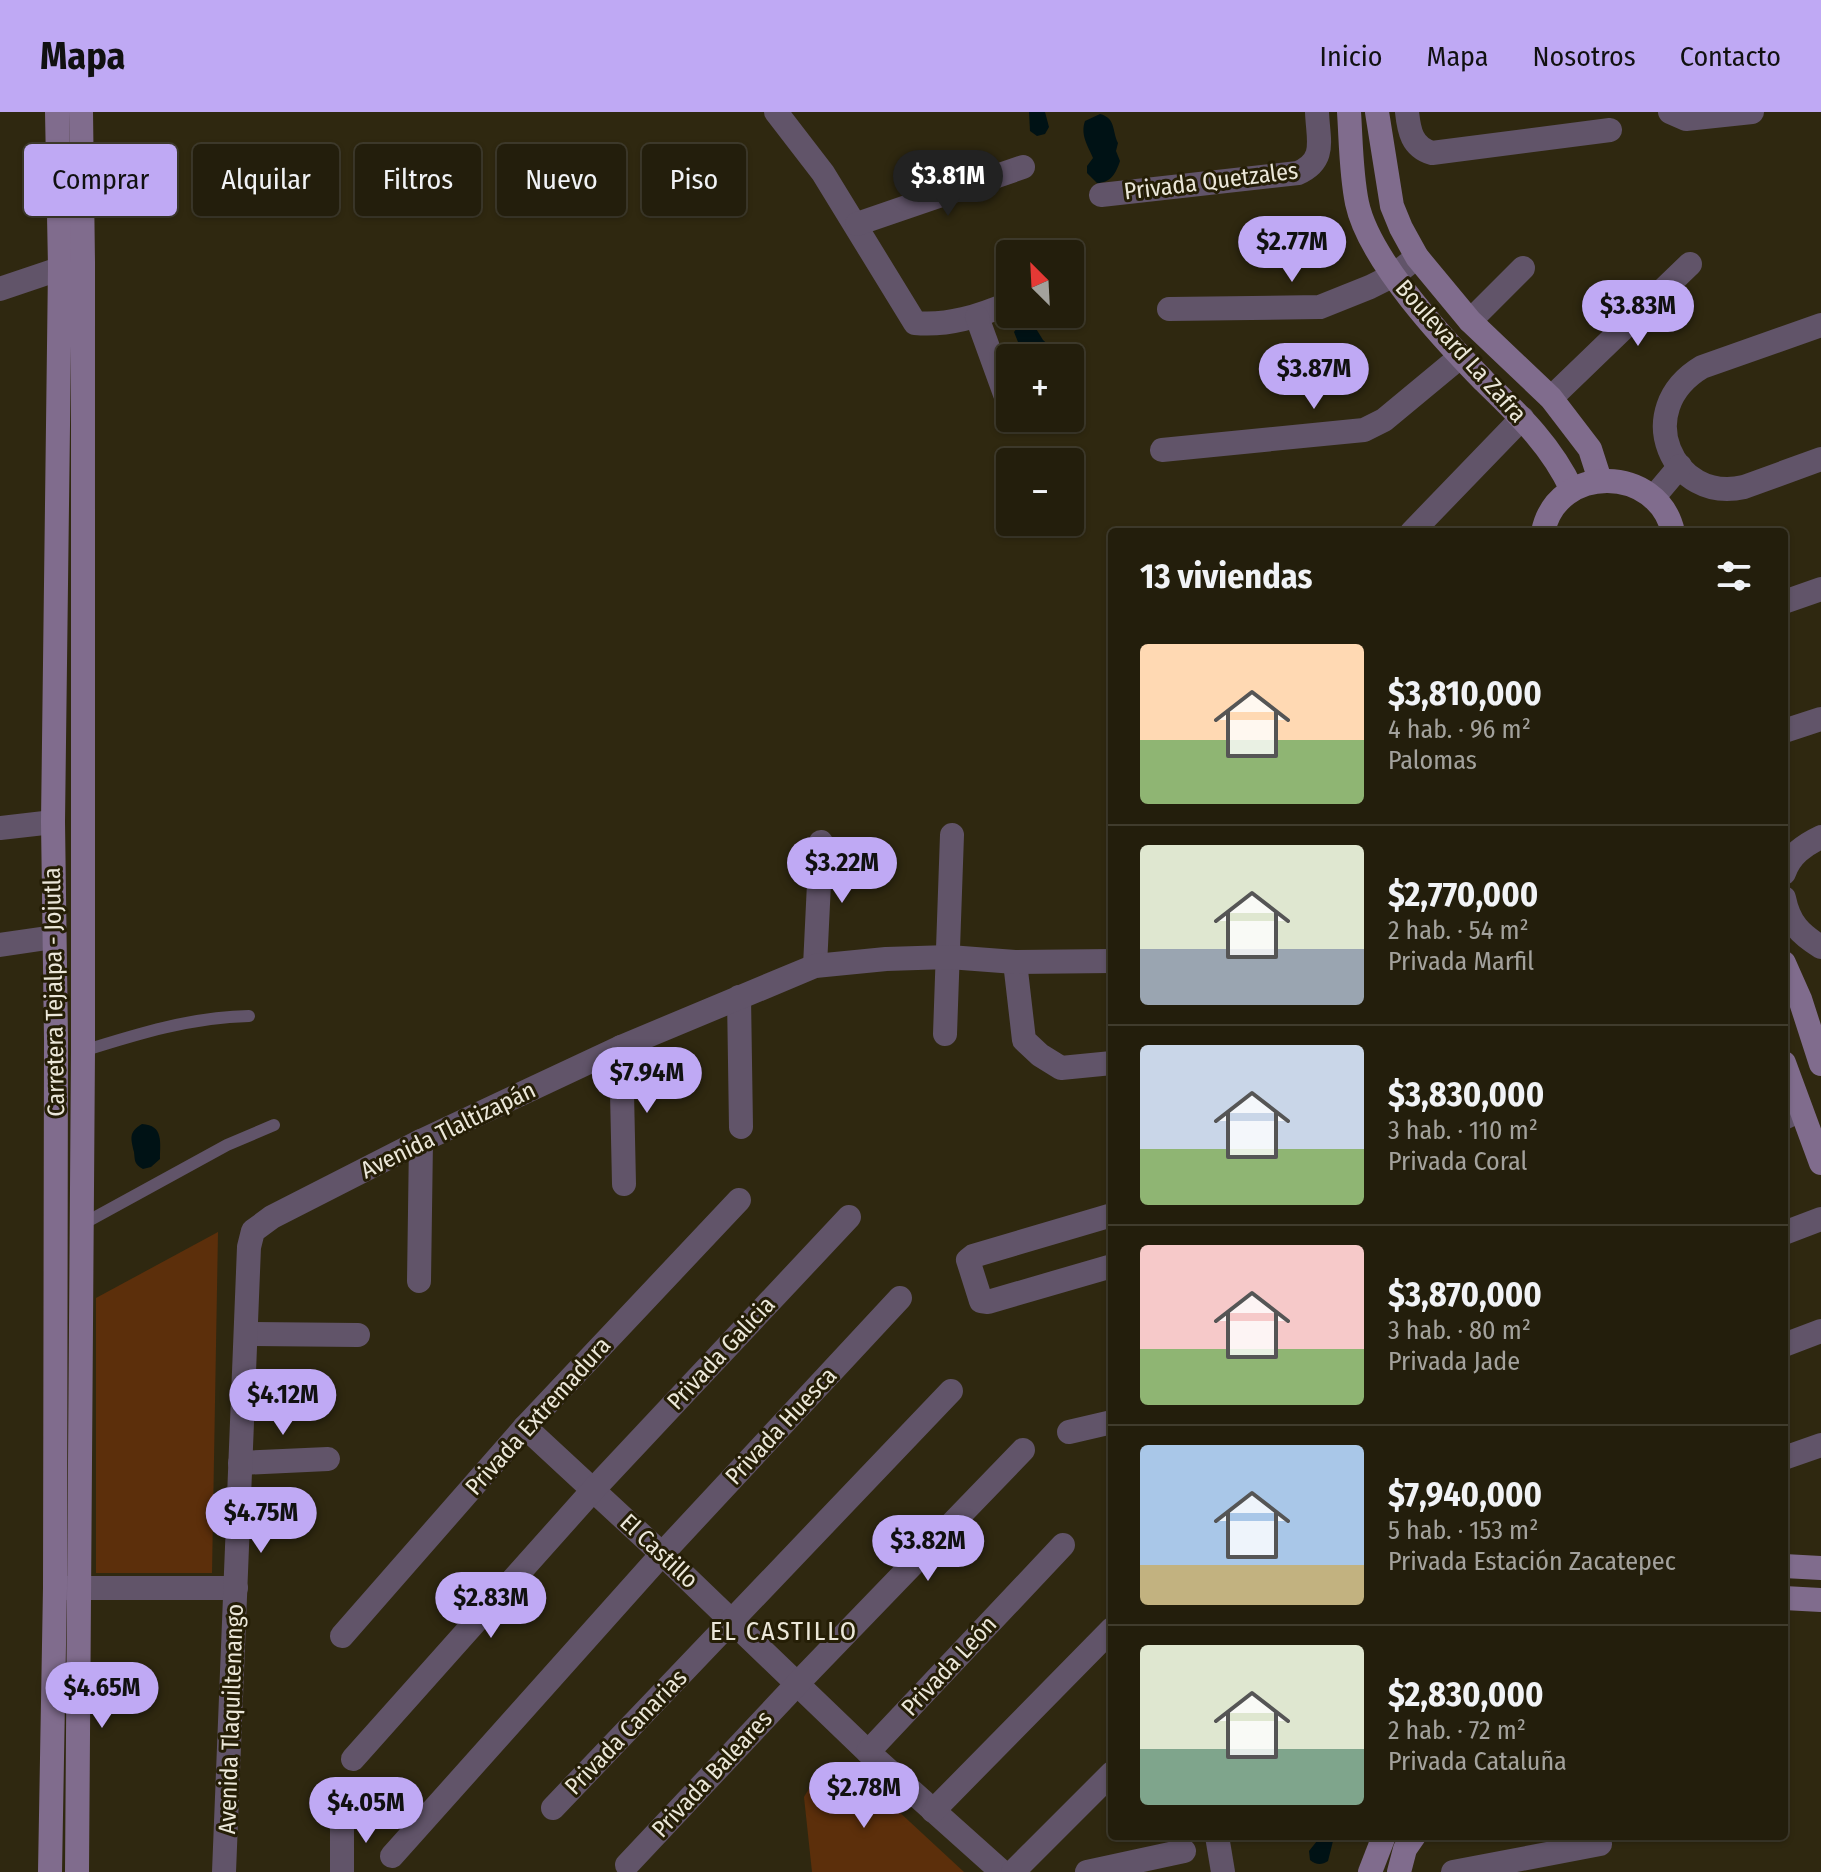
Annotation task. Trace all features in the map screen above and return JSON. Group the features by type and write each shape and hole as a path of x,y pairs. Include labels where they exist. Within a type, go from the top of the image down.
{"main road":[{"name":"Carretera Tejalpa - Jojutla","path":"57,112 72,264 83,1051 77,1872"},
{"name":"Carretera Tejalpa - Jojutla","path":"50,1872 55,1588 53,822 72,264 81,112"},
{"name":"Boulevard La Zafra","path":"1349,112 1357,206 1374,245 1394,275 1460,357 1522,418 1559,463 1572,490"},
{"name":"Boulevard La Zafra","path":"1377,112 1392,206 1417,257 1470,321 1551,398 1590,449 1600,480"},
{"path":"1544,528 1556,504 1572,490 1600,480 1633,484 1661,505 1671,528"},
{"path":"1792,1002 1821,1064"},
{"path":"1788,1088 1792,1114 1821,1163"},
{"path":"1788,1566 1821,1568"},
{"path":"1788,1598 1821,1600"},
{"path":"1370,1872 1382,1840"},
{"path":"1399,1872 1405,1849 1411,1840"}],"street":[{"name":"Privada Quetzales","path":"1101,195 1298,173 1312,167 1319,155 1317,112"},
{"path":"1407,112 1409,132 1422,150 1432,153 1610,130"},
{"path":"1670,112 1686,119 1752,112"},
{"path":"784,114 857,224 915,323 935,325 977,317 996,309"},
{"path":"857,224 1023,167"},
{"path":"1169,309 1320,307 1394,275 1417,257"},
{"path":"0,289 72,264"},
{"path":"1551,398 1690,264"},
{"path":"1470,321 1523,268"},
{"path":"977,317 996,369"},
{"path":"1821,325 1702,367 1685,377 1672,393 1665,411 1664,436 1680,466 1695,480 1712,488 1731,490 1821,459"},
{"path":"1162,450 1364,430 1384,420 1460,357"},
{"path":"1416,528 1522,418"},
{"path":"1653,498 1680,466"},
{"path":"1788,601 1821,589"},
{"path":"1788,730 1821,719"},
{"path":"0,828 53,822"},
{"path":"945,1034 952,835"},
{"path":"1788,862 1801,848 1821,837"},
{"path":"815,966 821,842"},
{"path":"1788,915 1793,926 1803,936 1821,947"},
{"path":"0,945 54,937"},
{"name":"Avenida Tlaltizapán","path":"253,1231 272,1217 421,1141 621,1047 815,966 949,957 1015,962 1108,961"},
{"path":"1015,962 1024,1040 1061,1068 1108,1063"},
{"path":"739,997 741,1127"},
{"path":"621,1047 624,1184"},
{"path":"419,1281 421,1141"},
{"name":"Privada Extremadura","path":"342,1636 525,1427 739,1200"},
{"path":"1108,1216 968,1260 981,1301 988,1302 1108,1267"},
{"name":"Privada Galicia","path":"353,1759 593,1490 849,1217"},
{"path":"1788,1231 1821,1219"},
{"name":"Avenida Tlaquiltenango","path":"224,1872 249,1247 253,1231"},
{"name":"Privada Huesca","path":"392,1856 662,1554 900,1298"},
{"path":"1788,1343 1821,1331"},
{"path":"246,1334 358,1335"},
{"name":"Privada Canarias","path":"553,1808 951,1391"},
{"path":"1069,1432 1108,1423"},
{"name":"El Castillo","path":"525,1427 868,1752 1002,1872"},
{"path":"1788,1457 1821,1445"},
{"name":"Privada Baleares","path":"627,1865 1023,1450"},
{"path":"240,1463 328,1459"},
{"name":"Privada León","path":"868,1752 1063,1545"},
{"path":"55,1588 236,1588"},
{"path":"933,1811 1108,1633"},
{"path":"1013,1872 1108,1777"},
{"path":"342,1819 342,1872"},
{"path":"1218,1840 1223,1872"},
{"path":"1453,1872 1600,1844"},
{"path":"1087,1872 1184,1851"}],"lane":[{"path":"83,1051 136,1034 204,1019 249,1016"},
{"path":"81,1225 227,1145 274,1125"}],"shaded area":[{"path":"1029,112 1045,112 1049,127 1045,134 1037,136 1030,131"},
{"path":"1100,114 1109,119 1113,126 1120,161 1112,176 1097,183 1087,173 1087,166 1093,158 1083,131 1085,121"},
{"path":"1017,328 1036,328 1047,344 1018,342 1014,332"},
{"path":"142,1124 157,1131 160,1147 160,1159 143,1169 136,1162 132,1140 134,1130"},
{"path":"1318,1840 1334,1840 1328,1861 1324,1863 1310,1860 1309,1851"}],"building":[{"path":"218,1232 212,1573 96,1573 96,1298"},
{"path":"828,1765 855,1771 964,1872 812,1872 804,1797"}],"district":[{"name":"EL CASTILLO","path":"784,1631"}]}
